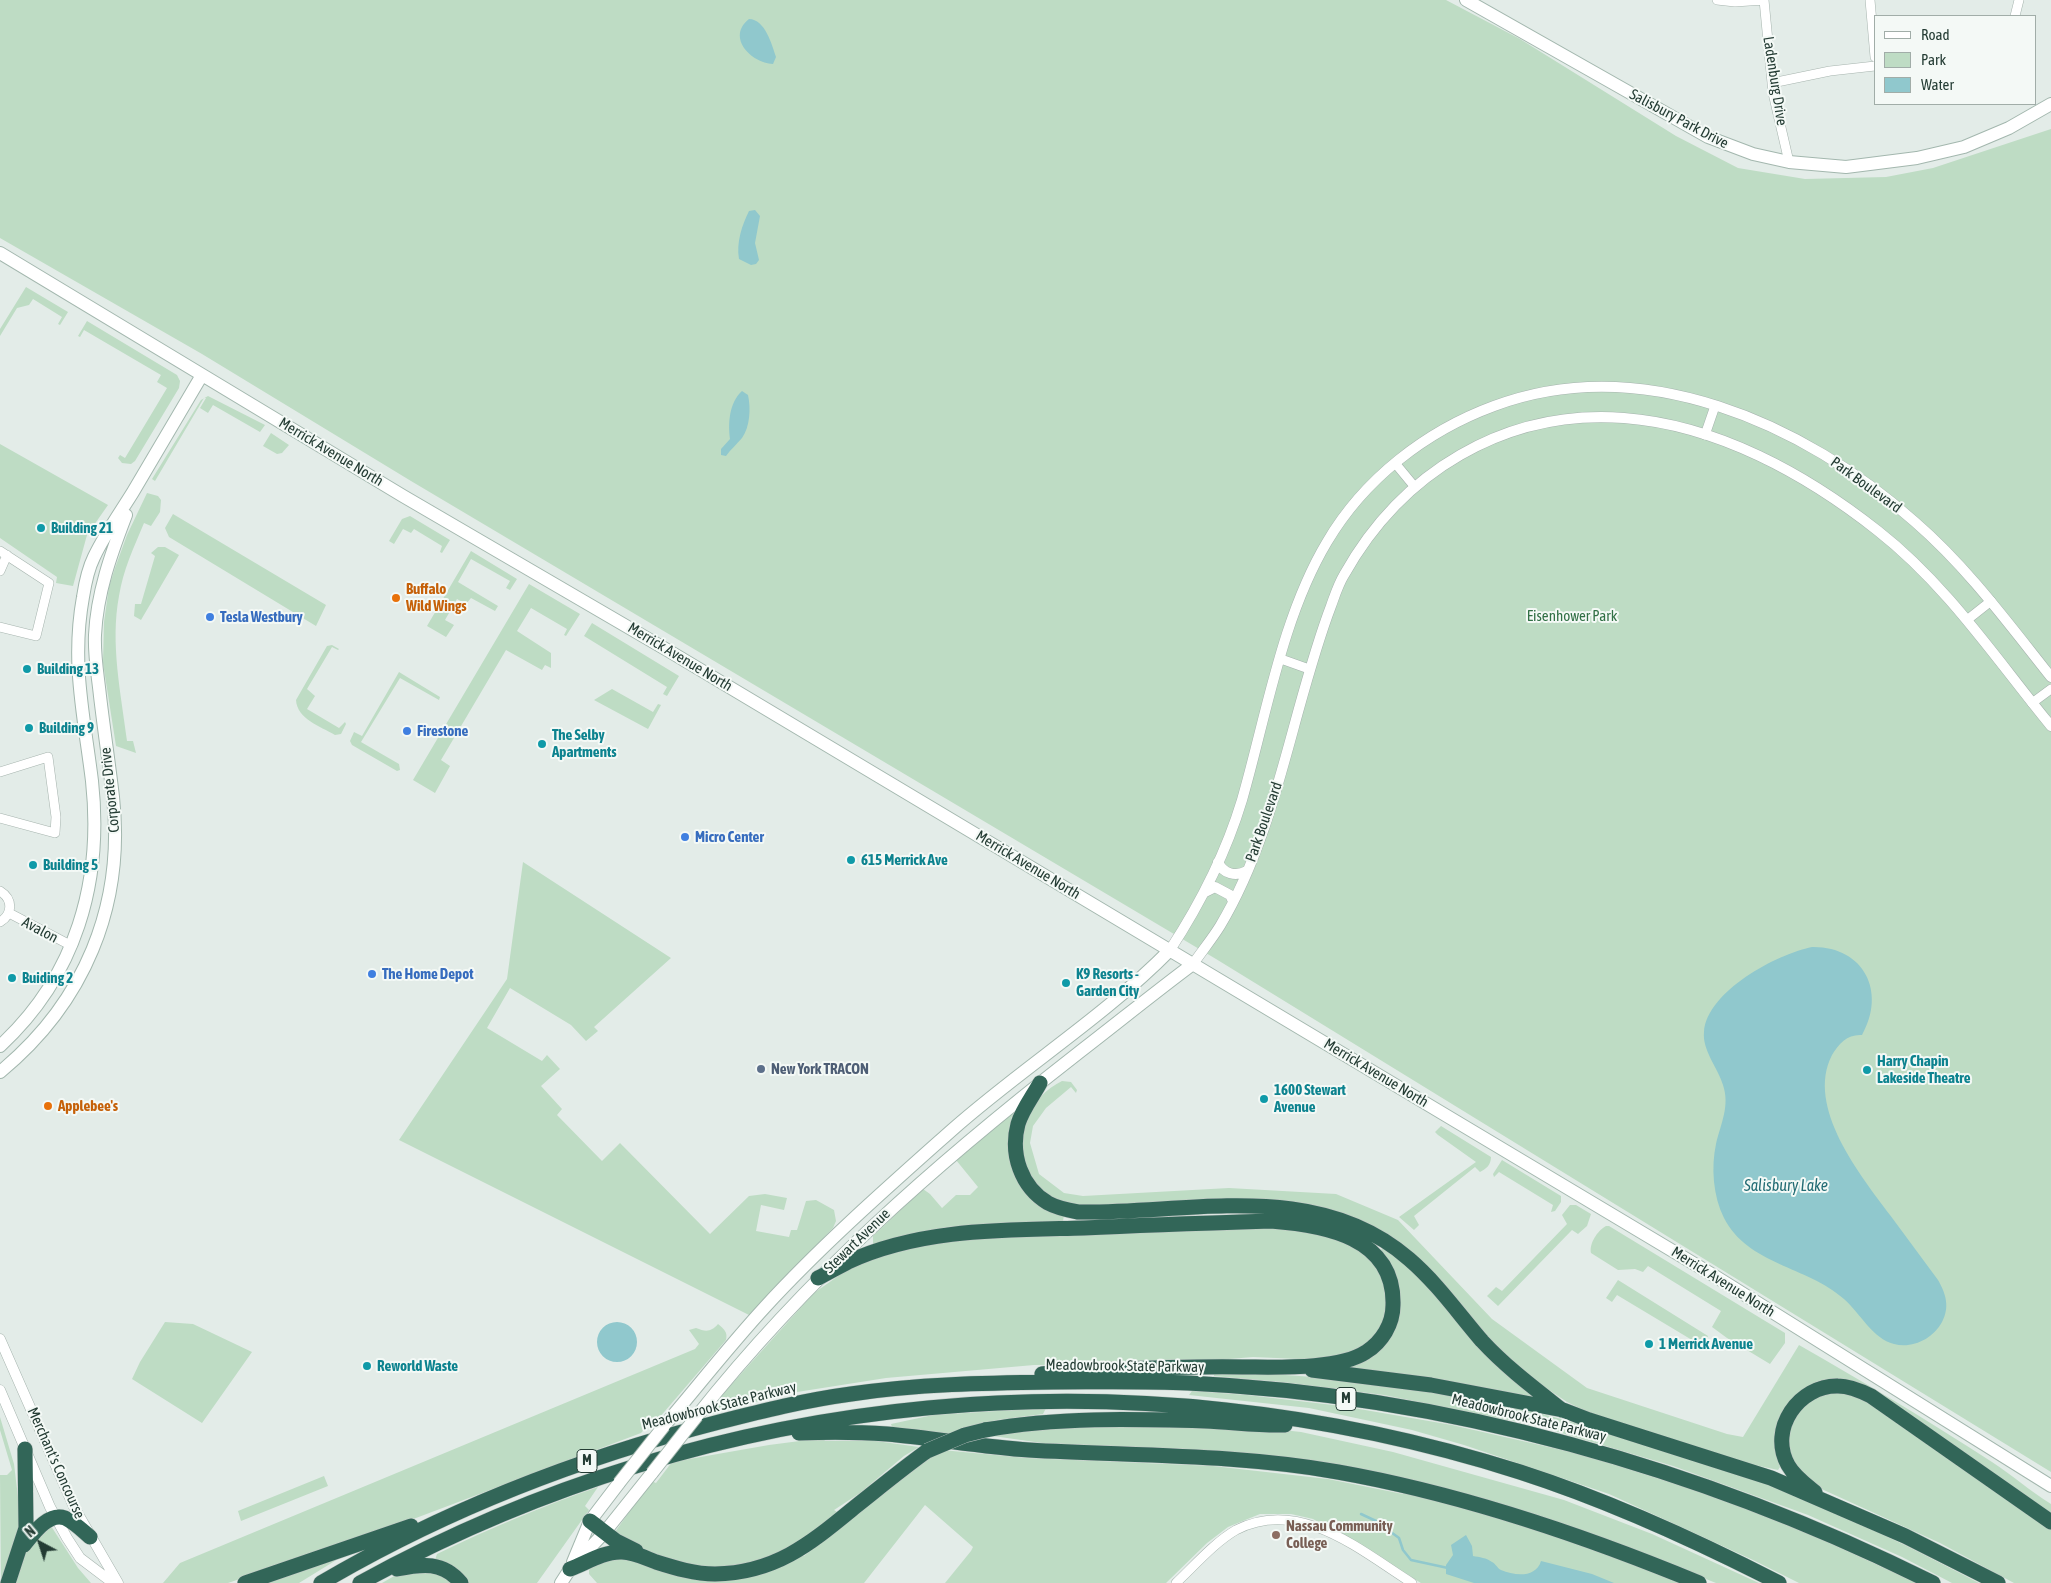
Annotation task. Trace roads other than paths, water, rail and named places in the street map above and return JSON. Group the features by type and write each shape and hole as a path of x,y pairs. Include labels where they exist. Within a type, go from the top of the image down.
{"highway":[{"path":"1040,1083 1018,1125 1016,1154 1023,1177 1034,1192 1047,1202 1059,1208 1084,1212 1242,1206 1281,1207 1308,1210 1345,1220 1373,1233 1411,1260 1499,1358 1563,1410"},
{"path":"818,1278 849,1262 875,1252 920,1240 973,1232 1271,1221 1303,1223 1324,1228 1358,1241 1376,1256 1386,1268 1394,1293 1390,1324 1376,1344 1365,1353 1350,1360 1287,1368"},
{"path":"984,1383 1050,1372 1130,1368 1287,1368 1431,1385 1563,1410 1771,1478 1905,1536 1998,1583"},
{"name":"Meadowbrook State Parkway","path":"321,1583 446,1517 533,1480 669,1435 787,1405 908,1386 984,1383 1130,1382 1251,1388 1349,1399 1493,1425 1592,1450 1741,1499 1825,1533 1932,1583"},
{"path":"1830,1504 1802,1481 1788,1465 1784,1455 1782,1436 1785,1421 1796,1403 1811,1392 1837,1386 1860,1390 1871,1396 2051,1522"},
{"name":"M","path":"360,1583 462,1532 582,1483 682,1452 760,1433 846,1417 908,1409 1044,1401 1107,1401 1182,1405 1267,1414 1326,1423 1426,1445 1548,1482 1650,1521 1780,1583"},
{"path":"570,1569 606,1554 618,1552 630,1553 678,1569 716,1574 743,1571 776,1562 806,1547 900,1470 927,1452 960,1437 985,1430 1022,1424 1065,1421 1204,1421 1277,1426 1326,1423"},
{"path":"760,1433 870,1433 1028,1450 1228,1459 1338,1472 1421,1489 1486,1507 1622,1552 1699,1583"},
{"path":"8,1583 25,1536 27,1520 25,1449"},
{"path":"245,1583 399,1529 446,1517"},
{"path":"18,1555 34,1532 46,1522 55,1518 66,1519 90,1537"},
{"path":"590,1522 604,1533 657,1562"},
{"path":"378,1573 422,1564 433,1565 447,1570 461,1583"}],"main road":[{"name":"Salisbury Park Drive","path":"1466,0 1708,137 1753,154 1789,162 1846,167 1917,158 1964,147 2009,128 2051,104"},
{"name":"Merrick Avenue North","path":"0,253 403,496 674,654 1705,1270 2051,1486"},
{"name":"Corporate Drive","path":"0,1046 40,1002 60,970 72,946 86,900 94,854 94,811 77,664 77,638 80,613 93,558 202,375"},
{"name":"Corporate Drive","path":"0,1072 33,1041 59,1010 85,968 107,906 114,860 114,814 96,666 96,624 106,569 140,480"},
{"path":"92,781 99,770 108,766"},
{"name":"Stewart Avenue","path":"561,1583 570,1569 590,1522 664,1426 764,1308 851,1222 953,1129 1155,966 1170,950"},
{"name":"Stewart Avenue","path":"570,1569 604,1533 737,1366 818,1278 866,1231 951,1155 1009,1107 1193,964"},
{"path":"986,1102 1009,1107"},
{"path":"951,1155 953,1129"},
{"path":"864,1210 866,1231"},
{"path":"851,1222 866,1231"}],"street":[{"path":"1717,0 1735,2 1764,0"},
{"name":"Ladenburg Drive","path":"1764,0 1772,83 1789,162"},
{"path":"1870,0 1874,46"},
{"path":"2015,15 2019,0"},
{"path":"1772,83 1830,71 1874,66"},
{"name":"Park Boulevard","path":"1170,950 1205,892 1240,805 1299,600 1327,542 1359,498 1395,463 1443,429 1472,414 1505,402 1543,392 1585,387 1653,391 1714,406 1758,420 1801,441 1843,467 1916,522 1991,601 2051,677"},
{"path":"1705,435 1714,406"},
{"name":"Park Boulevard","path":"1193,964 1219,927 1247,872 1258,845 1280,778 1320,634 1342,579 1368,536 1391,508 1414,486 1442,465 1471,448 1506,434 1543,424 1589,418 1625,418 1666,424 1705,435 1746,450 1801,477 1879,531 1912,561 1967,620 2051,726"},
{"path":"1395,463 1414,486"},
{"path":"0,571 4,553 49,583 36,636 0,627"},
{"path":"1967,620 1991,601"},
{"path":"1281,659 1309,669"},
{"path":"2032,703 2051,689"},
{"path":"0,772 48,757 56,816 55,833 0,818"},
{"path":"1218,862 1222,869 1230,873 1237,875 1247,872"},
{"path":"1205,892 1215,887 1230,894 1232,901"},
{"path":"0,891 9,902 9,913 0,922"},
{"name":"Avalon","path":"9,913 72,946"},
{"name":"Merchant's Concourse","path":"0,1340 65,1488 90,1537 118,1583"},
{"name":"Merchant's Concourse","path":"0,1390 55,1518 80,1558 114,1583"},
{"path":"1176,1583 1234,1531 1272,1519 1290,1519 1313,1524 1343,1540 1412,1583"}],"water":[{"path":"749,19 755,20 764,28 776,57 773,64 757,59 744,48 740,33"},
{"path":"755,210 760,216 755,243 759,260 756,264 751,265 739,259 738,247 746,216 749,211"},
{"path":"742,391 748,395 749,400 750,411 747,428 742,438 726,456 721,455 721,449 730,439 729,420 732,407"},
{"name":"Salisbury Lake","path":"1812,947 1830,949 1845,954 1857,963 1866,974 1871,988 1872,1003 1869,1019 1862,1035 1852,1036 1844,1040 1832,1055 1826,1075 1826,1096 1831,1118 1840,1140 1852,1161 1938,1280 1943,1290 1946,1311 1942,1322 1928,1338 1915,1344 1901,1345 1886,1341 1873,1331 1844,1299 1829,1288 1763,1256 1748,1246 1735,1234 1724,1218 1717,1200 1714,1162 1726,1100 1721,1079 1705,1045 1704,1032 1708,1017 1717,1002 1746,977 1781,957"},
{"path":"613,1322 621,1322 628,1325 634,1331 637,1342 634,1353 628,1359 621,1362 613,1362 606,1359 600,1353 597,1346 597,1338 600,1331 606,1325"},
{"path":"1466,1535 1472,1546 1473,1556 1488,1560 1507,1572 1518,1574 1530,1573 1538,1567 1541,1561 1592,1574 1614,1583 1474,1583 1446,1574 1446,1565 1453,1555 1451,1545"}],"waterway":[{"path":"1361,1514 1376,1521 1399,1538 1403,1550 1411,1560 1448,1568"}],"place":[{"name":"Building 21","path":"41,528"},
{"name":"Buffalo Wild Wings","path":"396,598"},
{"name":"Tesla Westbury","path":"210,617"},
{"name":"Building 13","path":"27,669"},
{"name":"Building 9","path":"29,728"},
{"name":"Firestone","path":"407,731"},
{"name":"The Selby Apartments","path":"542,744"},
{"name":"Micro Center","path":"685,837"},
{"name":"615 Merrick Ave","path":"851,860"},
{"name":"Building 5","path":"33,865"},
{"name":"The Home Depot","path":"372,974"},
{"name":"Buiding 2","path":"12,978"},
{"name":"K9 Resorts - Garden City","path":"1066,983"},
{"name":"New York TRACON","path":"761,1069"},
{"name":"Harry Chapin Lakeside Theatre","path":"1867,1070"},
{"name":"1600 Stewart Avenue","path":"1264,1099"},
{"name":"Applebee's","path":"48,1106"},
{"name":"1 Merrick Avenue","path":"1649,1344"},
{"name":"Reworld Waste","path":"367,1366"},
{"name":"Nassau Community College","path":"1276,1535"}],"park label":[{"name":"Eisenhower Park","path":"1572,616"}]}
